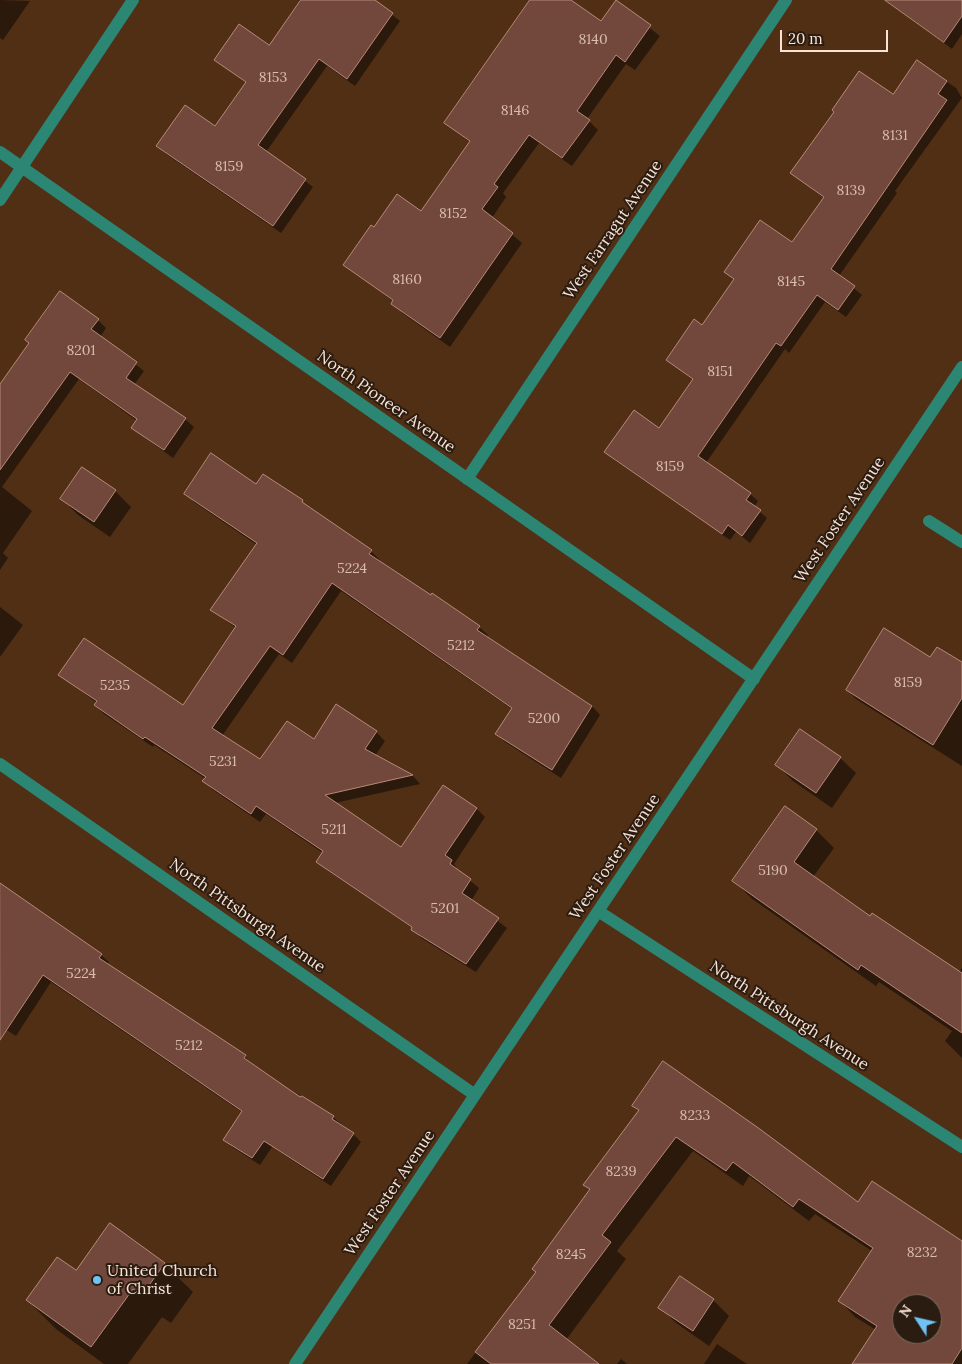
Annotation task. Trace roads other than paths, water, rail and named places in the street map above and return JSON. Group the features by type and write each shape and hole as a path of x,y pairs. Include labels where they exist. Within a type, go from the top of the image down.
{"street":[{"path":"0,200 132,0"},
{"name":"West Farragut Avenue","path":"467,479 786,0"},
{"name":"North Pioneer Avenue","path":"0,152 754,679"},
{"name":"West Foster Avenue","path":"294,1364 962,367"},
{"path":"929,521 962,542"},
{"name":"North Pittsburgh Avenue","path":"0,764 475,1095"},
{"name":"North Pittsburgh Avenue","path":"598,911 962,1147"}],"place":[{"name":"United Church of Christ","path":"97,1280"}]}
